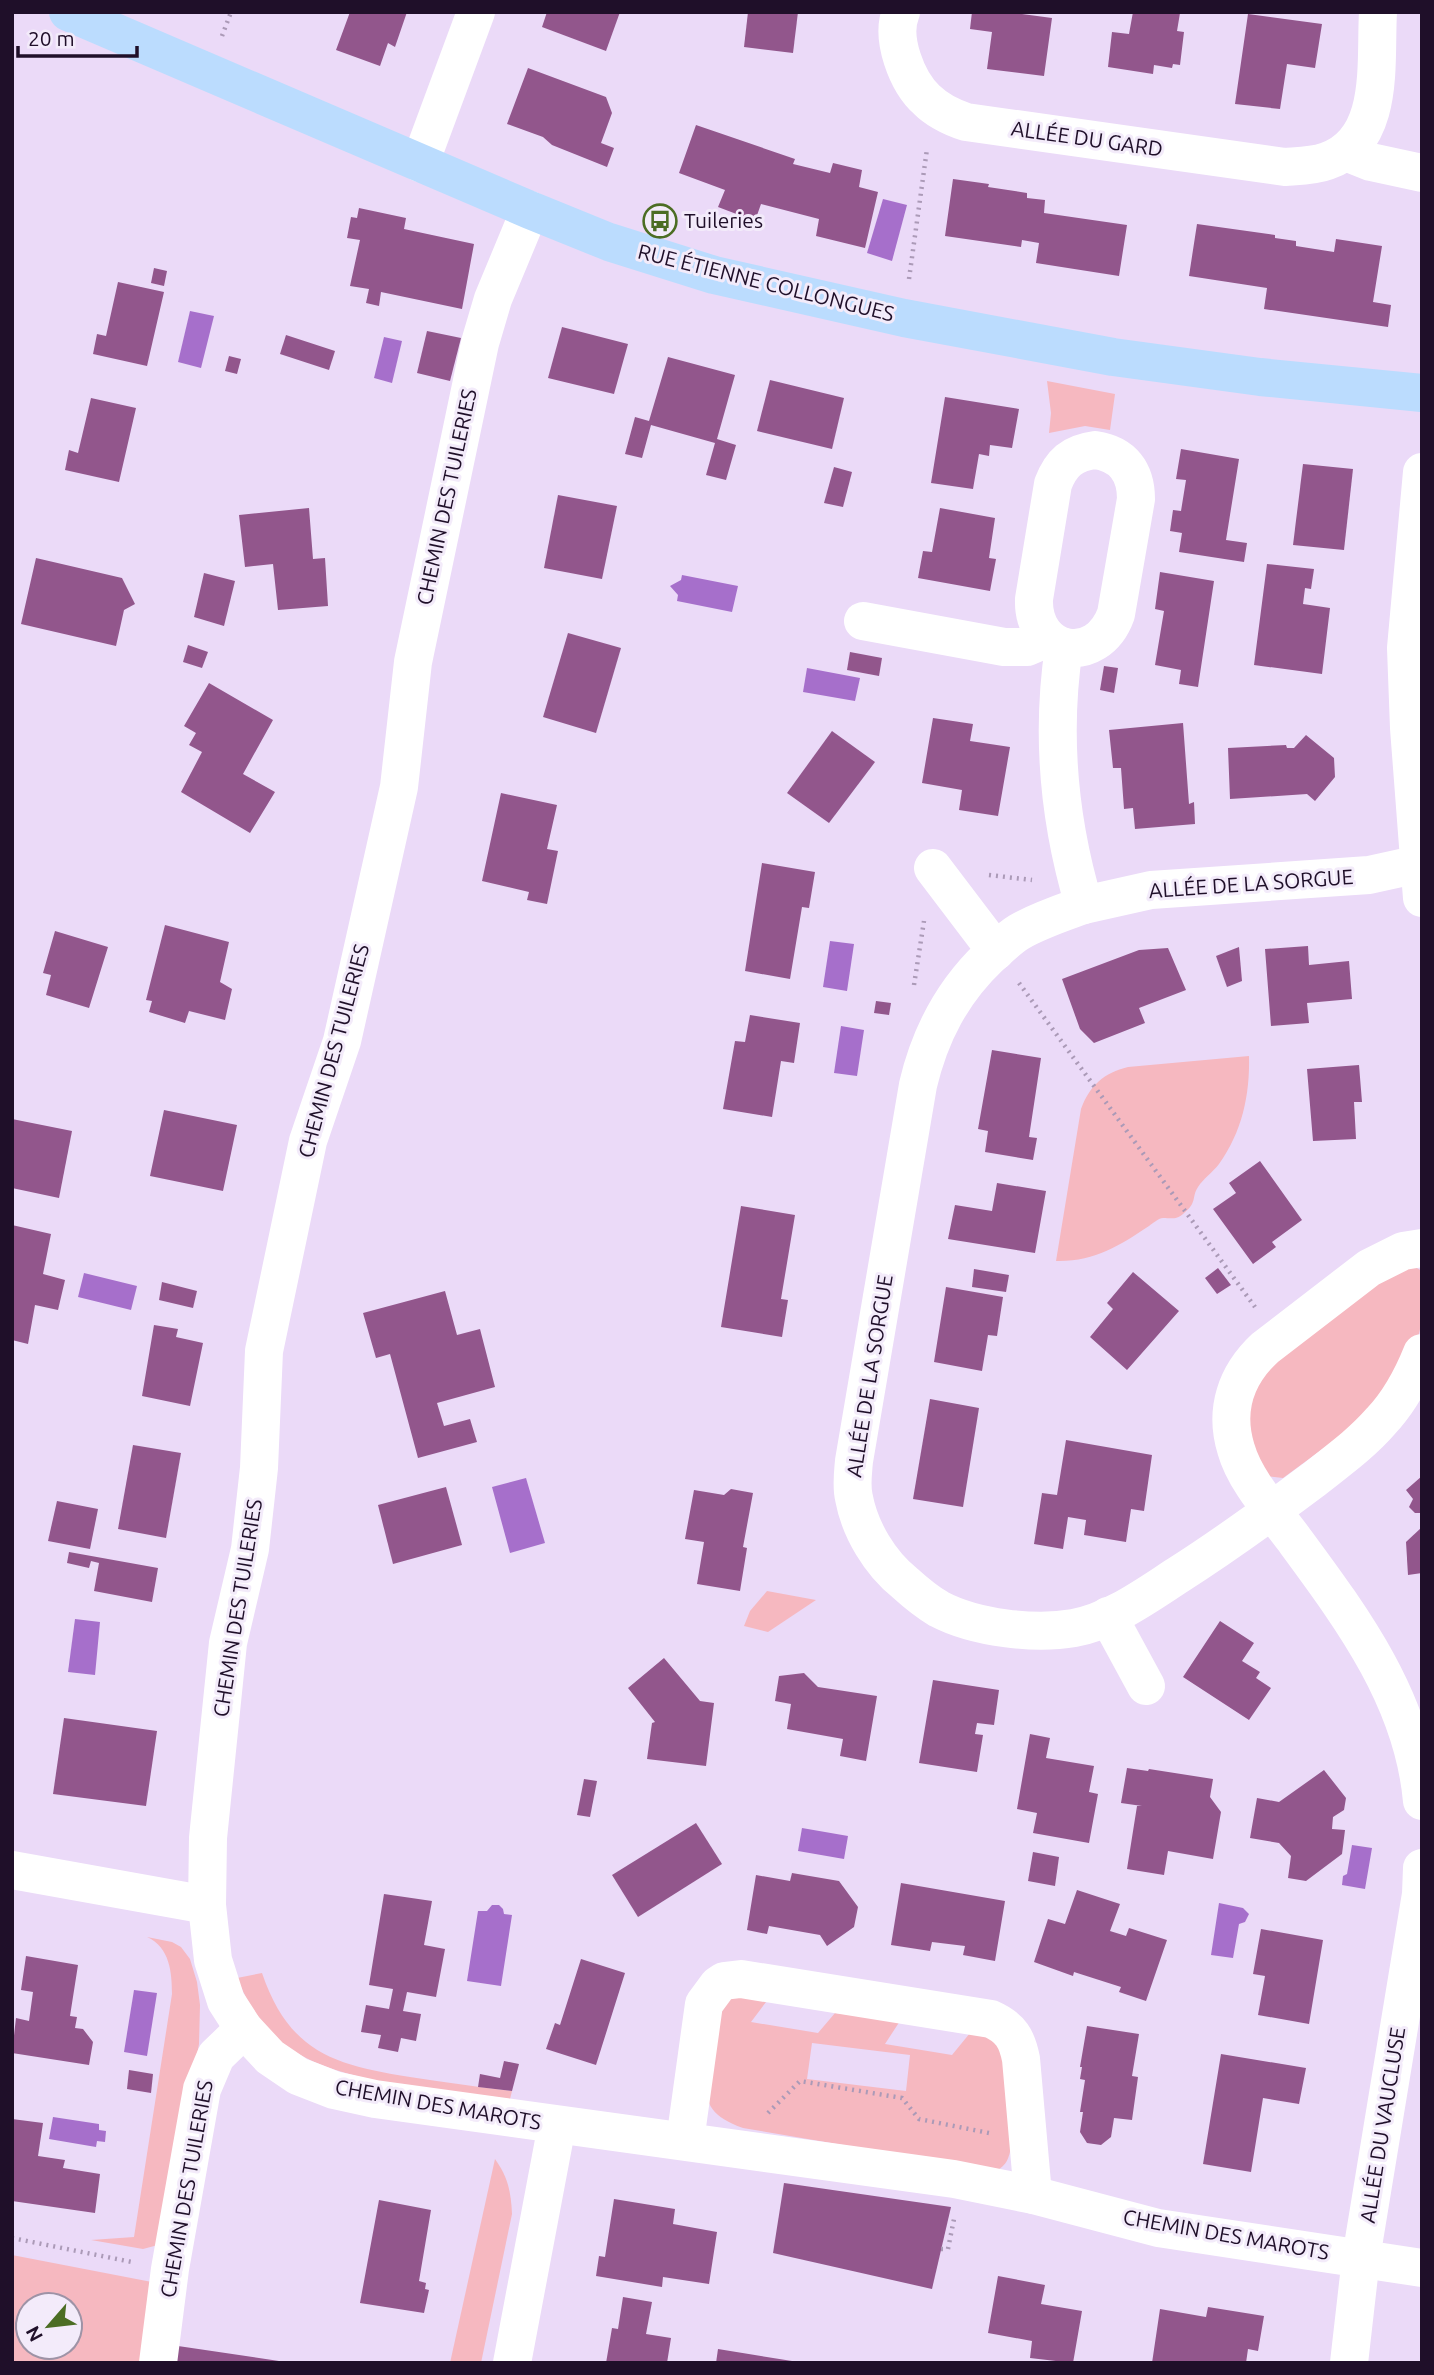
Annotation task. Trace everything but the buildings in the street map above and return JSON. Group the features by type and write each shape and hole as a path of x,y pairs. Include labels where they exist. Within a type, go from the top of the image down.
{"main road":[{"name":"RUE ÉTIENNE COLLONGUES","path":"68,12 530,211 610,242 714,275 904,318 1184,368 1422,393"}],"street":[{"path":"420,163 476,12"},
{"name":"ALLÉE DU GARD","path":"901,12 897,29 907,69 923,97 933,106 966,122 1284,167 1328,161 1346,152"},
{"path":"1378,12 1370,118 1360,137 1346,152 1381,165 1422,173"},
{"name":"CHEMIN DES TUILERIES","path":"207,1905 208,1838 228,1643 250,1549 259,1468 264,1351 308,1142 342,1041 399,787 413,662 480,343 493,299 530,211"},
{"path":"1420,881 1406,648 1422,472"},
{"path":"863,621 1004,647 1056,642 1061,789 1066,832 1084,905"},
{"path":"933,868 996,951"},
{"name":"ALLÉE DE LA SORGUE","path":"1273,1511 1150,1592 1108,1616 1074,1628 1026,1630 999,1627 941,1610 921,1597 884,1562 859,1517 853,1496 854,1461 925,1054 950,1002 972,973 1018,933 1084,905 1151,890 1369,874 1420,881"},
{"path":"1422,1248 1403,1251 1369,1268 1277,1338 1245,1371 1238,1385 1231,1416 1233,1438 1240,1461 1328,1585 1383,1671 1408,1731 1422,1801"},
{"path":"1273,1511 1348,1454 1384,1419 1403,1392 1422,1353"},
{"path":"1108,1616 1146,1686"},
{"name":"ALLÉE DU VAUCLUSE","path":"1349,2363 1361,2258 1419,1908 1422,1868"},
{"path":"12,1870 207,1905"},
{"name":"CHEMIN DES MAROTS","path":"207,1905 213,1960 226,2001 244,2029 270,2057 298,2076 334,2090 375,2099 954,2179 1033,2195 1158,2228 1422,2268"},
{"path":"685,2141 704,2004 718,1985 724,1981 741,1979 991,2019 1004,2025 1015,2038 1021,2059 1033,2195"},
{"name":"CHEMIN DES TUILERIES","path":"158,2363 170,2269 202,2089 216,2056 244,2029"},
{"path":"512,2363 557,2125"}],"path":[{"path":"904,318 933,106"},
{"path":"996,951 1277,1338"},
{"path":"766,2115 800,2081 902,2098 919,2119 1028,2140"},
{"path":"941,2249 948,2249 956,2208"},
{"path":"12,2238 170,2269"}],"shaded area":[{"path":"883,199 907,205 892,261 867,253"},
{"path":"190,311 214,316 201,368 178,362"},
{"path":"384,337 402,341 392,383 374,378"},
{"path":"1047,381 1115,394 1110,430 1085,426 1049,433 1051,413"},
{"path":"682,575 738,586 732,612 677,601 678,595 670,586 681,580"},
{"path":"807,668 860,678 855,701 803,692"},
{"path":"830,941 854,944 847,991 823,987"},
{"path":"841,1026 864,1030 857,1076 834,1073"},
{"path":"1249,1056 1246,1099 1234,1139 1217,1167 1198,1187 1188,1210 1178,1217 1158,1220 1127,1240 1094,1256 1056,1261 1081,1109 1093,1087 1112,1073 1128,1067"},
{"path":"1410,1264 1422,1271 1422,1321 1416,1346 1376,1410 1283,1478 1265,1476 1248,1448 1246,1401 1270,1362 1396,1271"},
{"path":"84,1273 137,1286 131,1310 78,1297"},
{"path":"526,1478 545,1543 510,1553 492,1487"},
{"path":"767,1591 816,1600 768,1632 744,1626 750,1611"},
{"path":"75,1619 100,1622 95,1675 68,1672"},
{"path":"802,1828 848,1836 844,1859 798,1851"},
{"path":"1352,1845 1372,1848 1365,1889 1342,1885 1343,1876 1347,1874"},
{"path":"1219,1903 1243,1908 1249,1914 1245,1922 1239,1924 1233,1958 1211,1955"},
{"path":"492,1905 499,1905 504,1914 512,1915 501,1986 467,1981 478,1911 487,1911"},
{"path":"147,1937 172,1942 181,1947 190,1959 200,2005 199,2044 165,2234 158,2245 143,2249 91,2240 134,2237 172,1994 170,1969 165,1954 155,1941"},
{"path":"262,1973 273,2000 286,2021 318,2050 337,2060 383,2072 512,2091 510,2099 388,2083 327,2067 300,2055 265,2027 249,2004 237,1978"},
{"path":"134,1990 157,1993 147,2056 124,2052"},
{"path":"728,1992 766,2002 751,2022 818,2033 835,2013 900,2021 885,2044 952,2055 970,2033 996,2040 1004,2057 1011,2147 1007,2161 996,2171 743,2128 730,2122 713,2109 706,2093 711,2008","holes":["812,2043 910,2055 906,2091 807,2079"]},
{"path":"53,2117 99,2124 99,2130 106,2131 105,2142 97,2141 96,2147 49,2139"},
{"path":"495,2159 508,2185 512,2214 481,2363 450,2363"},
{"path":"12,2255 157,2283 150,2363 12,2363"}],"place":[{"name":"Tuileries","path":"660,221"}]}
